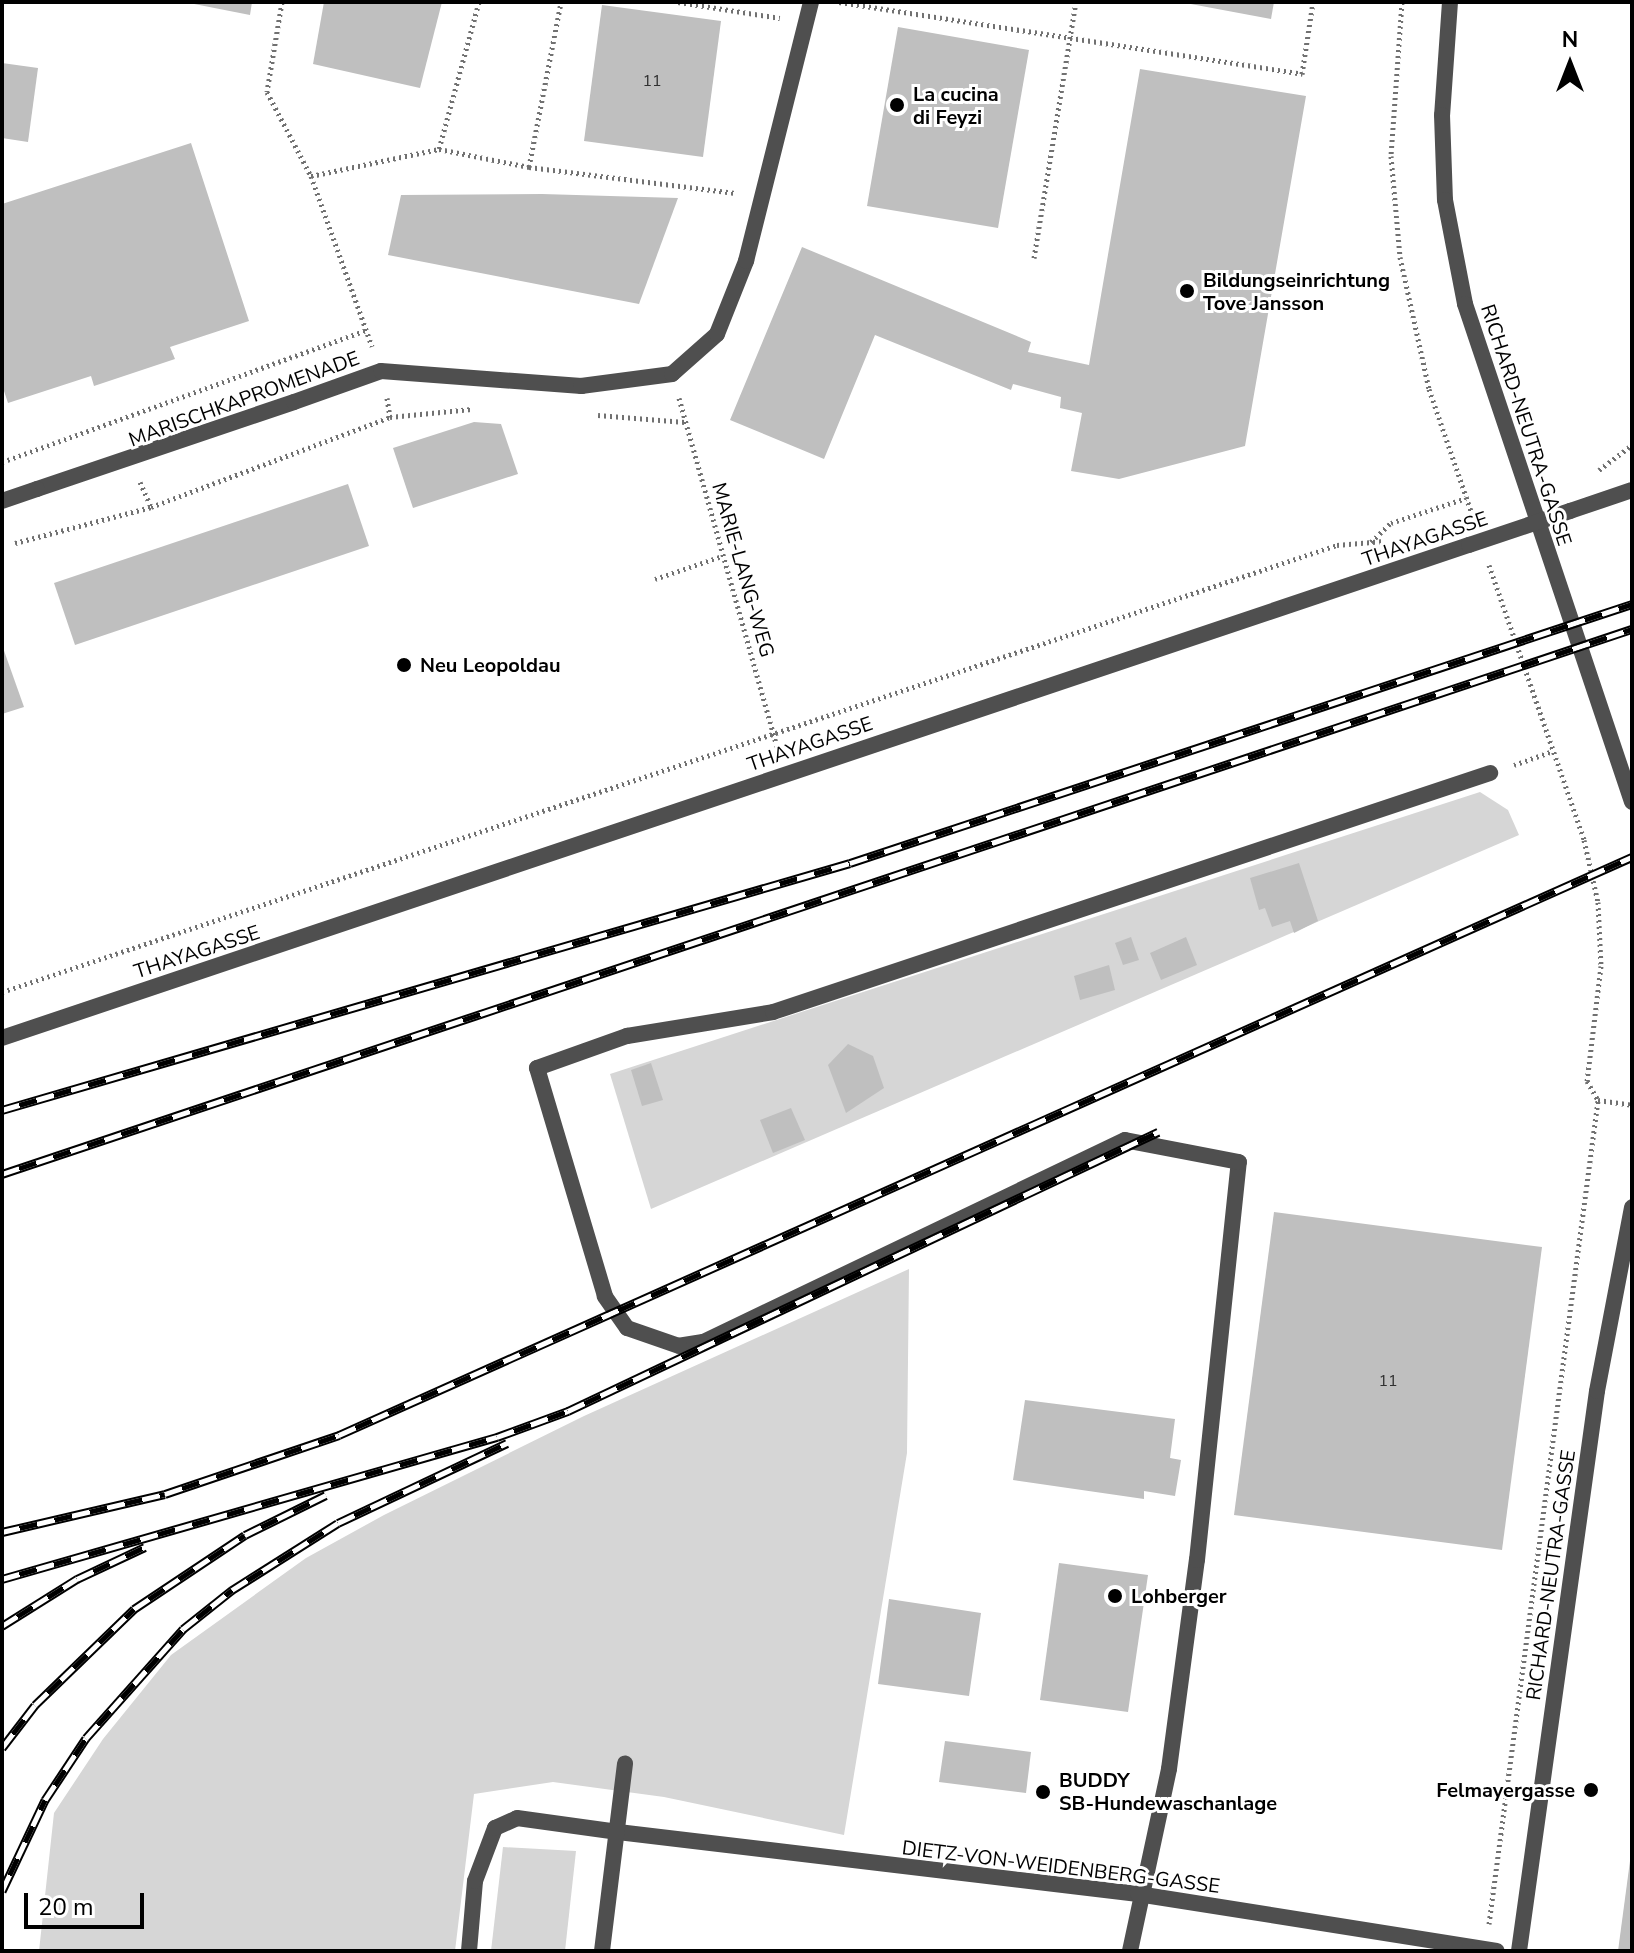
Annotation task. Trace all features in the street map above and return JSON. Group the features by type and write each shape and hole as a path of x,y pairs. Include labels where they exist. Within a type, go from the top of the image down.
{"street":[{"path":"672,374 717,334 766,196 811,2"},
{"name":"RICHARD-NEUTRA-GASSE","path":"1450,2 1442,115 1445,200 1465,304 1632,802"},
{"name":"MARISCHKAPROMENADE","path":"2,501 381,371 581,386 672,374"},
{"name":"THAYAGASSE","path":"2,1038 1632,490"},
{"path":"1130,1951 1138,1894 1173,1739 1239,1162 1125,1140 703,1342 679,1346 627,1328 605,1296 537,1068 627,1036 773,1012 1490,773"},
{"name":"RICHARD-NEUTRA-GASSE","path":"1519,1951 1597,1391 1632,1207"},
{"path":"602,1951 625,1763"},
{"name":"DIETZ-VON-WEIDENBERG-GASSE","path":"469,1951 475,1881 495,1828 517,1818 1138,1894 1491,1950"}],"path":[{"path":"282,2 267,92 311,176 381,371"},
{"path":"439,149 479,2"},
{"path":"529,167 561,2"},
{"path":"678,2 806,22"},
{"path":"839,2 1302,74 1313,2"},
{"path":"1034,258 1076,2"},
{"path":"311,176 439,149 529,167 766,196"},
{"path":"2,462 366,330"},
{"name":"MARIE-LANG-WEG","path":"672,374 786,774"},
{"path":"15,543 151,507 390,417 483,408"},
{"path":"592,414 685,422"},
{"path":"1584,476 1632,445"},
{"path":"1371,542 1391,523 1466,497"},
{"path":"2,992 1337,545 1398,539"},
{"path":"655,579 723,556"},
{"path":"1542,755 1553,751"},
{"path":"1491,1950 1598,1100"}],"shaded area":[{"path":"1480,792 1508,810 1519,835 651,1209 610,1074"},
{"path":"909,1269 907,1453 844,1835 664,1797 553,1782 474,1794 455,1951 39,1951 54,1813 103,1739 171,1655 306,1558 384,1515 584,1416"},
{"path":"503,1847 576,1851 565,1951 491,1951"}],"building":[{"path":"184,2 252,2 250,15"},
{"path":"324,2 442,2 420,88 313,64"},
{"path":"1180,2 1274,2 1271,19"},
{"path":"602,5 721,21 703,157 584,141"},
{"path":"898,27 1029,50 998,228 867,206"},
{"path":"2,63 38,68 28,142 2,138"},
{"name":"Bildungseinrichtung Tove Jansson","path":"1140,69 1306,96 1245,446 1119,479 1071,471 1082,413 1060,408 1061,397 1013,384 1011,390 875,335 824,459 730,420 802,247 1031,342 1028,352 1089,365"},
{"path":"191,143 249,321 170,347 175,359 94,386 91,376 8,403 2,385 2,204"},
{"path":"542,194 678,198 639,304 388,255 401,195"},
{"path":"474,422 501,424 518,474 413,508 393,448"},
{"path":"348,484 369,546 75,645 54,583"},
{"path":"2,645 24,707 2,714"},
{"path":"1299,863 1318,921 1294,933 1290,921 1272,927 1265,908 1259,910 1250,878"},
{"path":"1131,937 1139,960 1123,965 1115,943"},
{"path":"1186,937 1197,965 1161,980 1150,953"},
{"path":"1109,965 1115,990 1080,1000 1074,976"},
{"path":"848,1044 873,1056 884,1088 846,1113 828,1065"},
{"path":"651,1063 663,1100 642,1106 631,1070"},
{"path":"791,1108 805,1140 773,1153 760,1120"},
{"path":"1274,1212 1542,1247 1502,1550 1234,1515"},
{"path":"1025,1400 1175,1419 1170,1458 1181,1460 1175,1496 1144,1491 1144,1499 1013,1480"},
{"path":"1059,1563 1148,1575 1128,1712 1040,1700"},
{"path":"889,1599 981,1613 969,1696 878,1684"},
{"path":"945,1741 1031,1752 1026,1793 939,1782"},
{"path":"1630,1861 1632,1951 1618,1951"}],"railway":[{"path":"2,1110 850,863 1632,604"},
{"path":"2,1174 1632,629"},
{"path":"2,1532 165,1494 339,1435 1632,857"},
{"path":"2,1579 497,1437 568,1411 1158,1132"},
{"path":"2,1891 45,1800 86,1738 183,1629 232,1590 338,1523 507,1443"},
{"path":"2,1748 35,1705 134,1609 245,1535 326,1495"},
{"path":"2,1626 77,1579 145,1547"}],"place":[{"name":"La cucina di Feyzi","path":"897,105"},
{"name":"Bildungseinrichtung Tove Jansson","path":"1187,291"},
{"name":"Neu Leopoldau","path":"404,665"},
{"name":"Lohberger","path":"1115,1596"},
{"name":"Felmayergasse","path":"1591,1790"},
{"name":"BUDDY SB-Hundewaschanlage","path":"1043,1792"}]}
